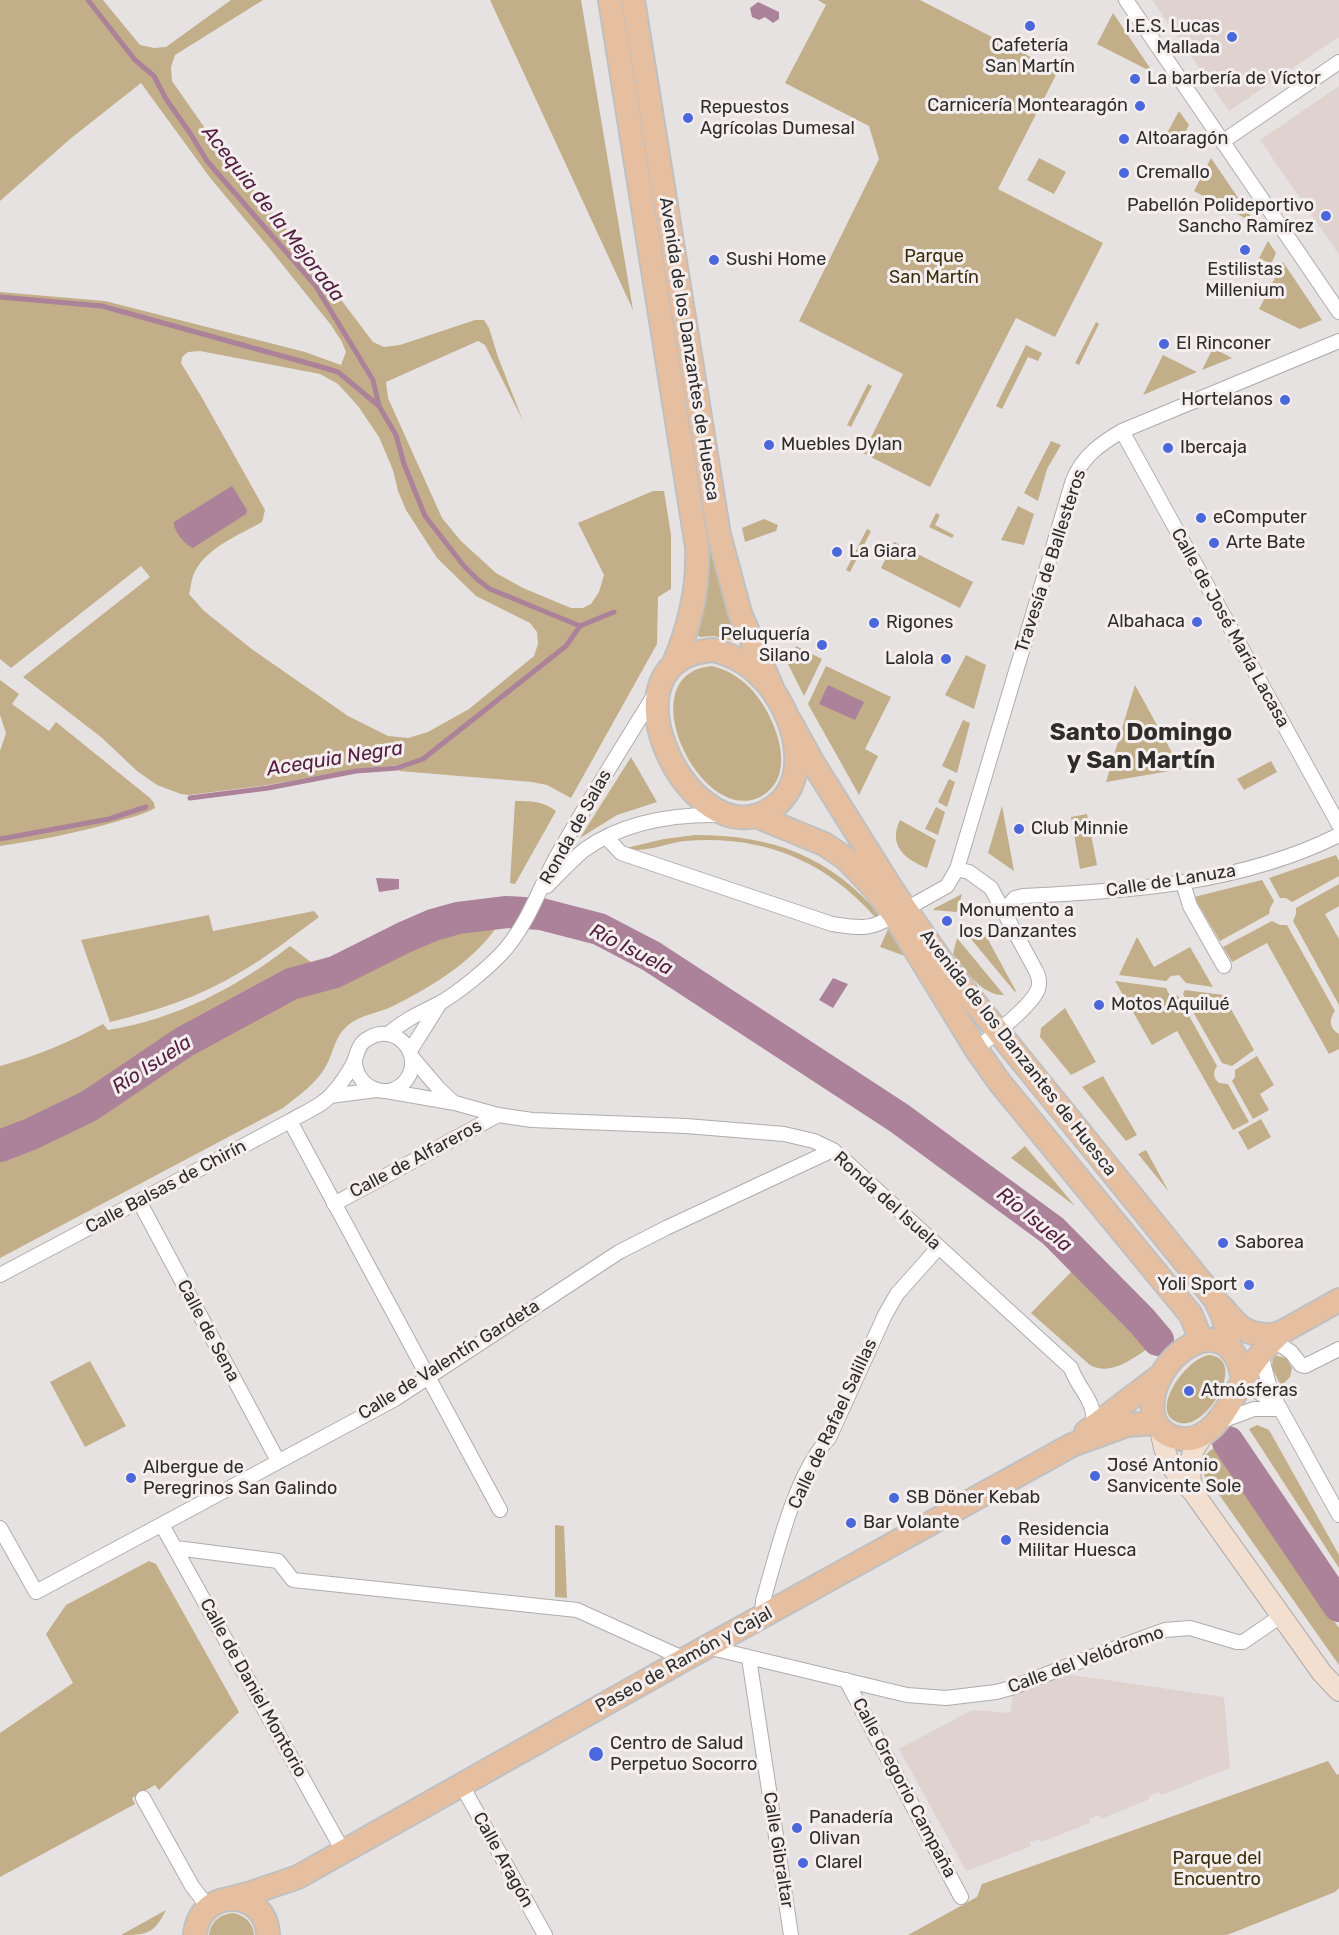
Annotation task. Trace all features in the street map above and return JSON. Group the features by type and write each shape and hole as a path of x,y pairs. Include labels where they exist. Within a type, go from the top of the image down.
{"main road":[{"name":"Avenida de los Danzantes de Huesca","path":"610,0 697,547 693,604 685,635 674,663"},
{"name":"Avenida de los Danzantes de Huesca","path":"633,0 719,535 729,581 740,613 773,690"},
{"path":"713,650 732,655 748,665 773,690 790,721 796,756 796,776 785,797 776,806 756,816 743,818 730,815 717,810 701,798 676,771 660,728 657,699 660,686 674,663 699,651 713,650"},
{"name":"Avenida de los Danzantes de Huesca","path":"790,721 976,1049 1007,1092 1191,1315 1199,1342"},
{"name":"Avenida de los Danzantes de Huesca","path":"756,816 813,838 845,858 900,912 1215,1299 1223,1316 1232,1350"},
{"path":"1215,1299 1244,1331 1271,1340"},
{"path":"1232,1350 1271,1340 1339,1300"},
{"path":"1199,1342 1216,1340 1232,1350 1240,1366 1242,1382"},
{"path":"1193,1492 1189,1471 1190,1457 1197,1443 1212,1427 1271,1340"},
{"name":"Paseo de Ramón y Cajal","path":"1072,1445 1094,1425 1161,1375 1180,1352 1199,1342"},
{"name":"Paseo de Ramón y Cajal","path":"1158,1426 1153,1400 1161,1375"},
{"name":"Paseo de Ramón y Cajal","path":"182,1935 207,1915 251,1893 298,1877 460,1784 1072,1445 1127,1425 1158,1426 1179,1439 1188,1438 1212,1427"},
{"path":"1158,1426 1169,1465 1177,1477 1193,1492 1322,1673 1339,1691"},
{"name":"Paseo de Ramón y Cajal","path":"268,1930 279,1899 298,1877"},
{"path":"207,1915 242,1900 260,1911 268,1930"}],"street":[{"path":"1126,0 1339,312"},
{"path":"1222,142 1339,62"},
{"name":"Travesía de Ballesteros","path":"900,912 947,886 957,869 1073,480 1082,462 1100,444 1122,432 1339,341"},
{"name":"Calle de José María Lacasa","path":"1122,432 1339,825"},
{"name":"Ronda de Salas","path":"539,894 556,857 660,686"},
{"name":"Ronda de Salas","path":"539,894 582,852 606,837 637,824 681,815 730,815"},
{"name":"Calle de Lanuza","path":"1004,911 1015,898 1023,896 1119,891 1183,883 1276,860 1339,835"},
{"name":"Ronda de Salas","path":"606,837 621,853 832,924 868,928 900,912"},
{"path":"957,869 969,872 990,888 1036,970 1039,985 1034,997 997,1033 976,1049"},
{"path":"1183,883 1190,906 1224,966"},
{"path":"388,1034 420,1011 440,1003 491,964 504,951 539,894"},
{"path":"411,1053 401,1040 388,1034 373,1035 358,1048 356,1071 360,1080 368,1086 381,1090 395,1088 407,1079 411,1070 411,1053 440,1003"},
{"name":"Ronda del Isuela","path":"411,1053 439,1089 455,1103"},
{"name":"Calle Balsas de Chirín","path":"0,1275 290,1121 330,1096 355,1062"},
{"name":"Ronda del Isuela","path":"381,1090 532,1120 686,1126 784,1134 833,1150 1071,1368 1075,1380 1090,1401 1094,1425"},
{"name":"Calle Balsas de Chirín","path":"330,1096 381,1090"},
{"name":"Calle de Alfareros","path":"334,1204 498,1115"},
{"path":"290,1121 500,1510"},
{"name":"Calle de Valentín Gardeta","path":"0,1528 36,1592 395,1398 619,1252 833,1150"},
{"name":"Calle de Sena","path":"139,1201 278,1461"},
{"name":"Calle de Rafael Salillas","path":"762,1617 763,1602 796,1498 818,1449 829,1438 885,1315 897,1294 938,1248"},
{"path":"1339,1349 1305,1366 1301,1365 1284,1346 1271,1340 1264,1374 1280,1409 1339,1515"},
{"path":"1242,1382 1267,1397 1280,1409"},
{"path":"1212,1427 1254,1409 1280,1409"},
{"name":"Calle de Daniel Montorio","path":"162,1525 343,1851"},
{"path":"176,1548 279,1561 293,1580 577,1610 685,1659"},
{"name":"Calle del Velódromo","path":"707,1647 908,1695 946,1698 996,1692 1165,1630 1190,1628 1243,1642 1281,1616"},
{"name":"Calle Gibraltar","path":"749,1658 790,1935"},
{"name":"Calle Gregorio Campaña","path":"846,1680 961,1897"},
{"name":"Calle Aragón","path":"460,1784 545,1935"},
{"path":"143,1798 207,1915"}],"shaded area":[{"path":"1152,0 1339,0 1339,37 1229,111"},
{"path":"758,2 779,12 779,19 773,23 765,17 759,20 752,17 750,8"},
{"path":"1339,86 1339,255 1260,140"},
{"path":"232,486 247,510 246,514 193,548 183,541 177,533 174,522"},
{"path":"828,685 864,702 855,720 819,704"},
{"path":"376,878 399,879 399,889 379,892"},
{"path":"833,978 848,984 833,1008 819,1000"},
{"path":"1064,1674 1224,1697 1230,1768 1161,1795 1159,1792 1149,1796 1150,1799 1101,1819 1099,1815 1089,1819 1090,1823 1041,1842 1040,1839 1030,1842 1031,1846 966,1871 899,1749 972,1710 1010,1713 1013,1695"}],"green space":[{"path":"0,0 103,0 140,45 154,48 166,47 231,0 263,0 175,55 171,67 172,81 218,147 295,239 373,342 384,347 400,345 475,320 484,320 489,328 523,421 485,345 478,341 386,382 388,398 442,518 461,541 496,573 523,588 571,608 583,608 591,604 599,592 604,575 578,523 653,491 664,491 671,535 671,589 658,597 657,644 571,798 547,785 532,782 399,771 399,765 356,769 268,785 189,795 157,785 137,771 101,737 23,677 150,577 141,566 11,668 0,659 0,292 105,301 305,352 341,365 346,352 331,325 211,179 141,83 70,139 0,201","holes":["200,351 320,374 338,384 358,406 379,437 406,510 437,558 476,596 530,623 537,632 538,644 534,656 469,709 428,732 408,738 388,736 348,716 253,650 204,611 189,594 193,576 205,558 213,550 262,522 265,510 181,363 182,357 188,352"]},
{"path":"490,0 581,0 633,310"},
{"name":"Parque San Martín","path":"818,0 920,0 1058,71 998,189 1103,243 1055,337 1016,318 930,487 863,453 903,374 799,321 879,159 869,126 785,83 826,5"},
{"path":"1113,13 1150,68 1148,70 1097,44"},
{"path":"1179,111 1189,125 1180,142 1167,133"},
{"path":"1039,158 1066,172 1054,194 1027,180"},
{"path":"1211,158 1256,224 1194,191"},
{"path":"1268,241 1276,253 1271,264 1259,258"},
{"path":"1283,262 1322,320 1300,329 1259,309"},
{"path":"1096,322 1099,324 1079,365 1075,363"},
{"path":"1026,345 1042,353 1038,361 1028,357 1002,409 996,406"},
{"path":"1213,348 1232,358 1202,370"},
{"path":"1163,355 1197,372 1143,395"},
{"path":"868,384 872,386 851,427 847,425"},
{"path":"1051,441 1061,445 1047,469 1038,501 1024,493"},
{"path":"702,493 719,582 739,640 737,642 714,636 700,637 697,635 705,604 707,582 698,494"},
{"path":"1018,506 1034,514 1024,545 1001,540"},
{"path":"936,513 940,515 935,525 954,535 952,538 929,527"},
{"path":"764,519 778,525 776,531 745,542 742,528"},
{"path":"867,529 871,531 850,572 846,570"},
{"path":"894,542 973,582 960,608 881,568"},
{"path":"796,646 822,659 804,696 788,664"},
{"path":"966,655 986,665 974,709 945,695"},
{"path":"712,666 733,674 747,685 760,700 775,728 780,744 779,775 772,787 760,797 737,800 715,790 696,771 682,745 674,718 675,694 687,675"},
{"path":"826,666 891,697 865,749 878,756 859,795 808,704"},
{"path":"0,680 19,694 12,704 49,731 56,722 150,798 155,808 146,813 86,830 0,846 0,751 6,733 0,715"},
{"path":"1135,685 1181,769 1106,782"},
{"path":"963,720 970,723 957,773 942,766"},
{"path":"631,757 657,802 617,815 580,838"},
{"path":"1271,761 1277,772 1244,790 1237,779"},
{"path":"949,779 955,782 947,807 938,802"},
{"path":"515,801 542,803 556,811 515,884 510,883"},
{"path":"1002,806 1014,871 988,853"},
{"path":"936,807 945,812 938,835 925,829"},
{"path":"1087,814 1097,865 1080,869 1071,817"},
{"path":"900,820 936,840 927,868 911,860 900,850 896,837"},
{"path":"695,835 749,839 798,853 841,878 862,895 881,916 874,916 834,879 789,855 765,847 713,840 685,841 640,850 626,848 664,839"},
{"path":"1336,855 1339,861 1339,876 1292,902 1286,898 1280,898 1269,878"},
{"path":"1262,880 1274,901 1269,914 1220,941 1194,897"},
{"path":"1339,884 1339,906 1325,914 1339,939 1339,1005 1293,921 1296,908"},
{"path":"962,894 957,912 933,910 935,908"},
{"path":"314,911 319,917 260,960 224,982 177,1002 110,1022 81,940 209,915 213,931"},
{"path":"493,921 500,922 479,948 452,971 387,1009 358,1019 347,1026 339,1035 322,1072 307,1089 283,1108 0,1258 0,1066 53,1048 103,1024 108,1030 181,1010 227,988 290,946 312,963 309,988 336,981 410,946 455,929"},
{"path":"1272,921 1280,925 1287,925 1335,1011 1331,1024 1339,1034 1339,1049 1329,1054 1267,943 1232,962 1223,947"},
{"path":"889,927 905,956 880,947"},
{"path":"966,933 985,934 1015,992"},
{"path":"1137,937 1154,967 1190,947 1213,987 1186,983 1179,975 1171,976 1166,981 1119,975"},
{"path":"957,938 1004,995 981,987 969,974 953,954"},
{"path":"1115,981 1166,988 1169,994 1178,996 1217,1066 1214,1073 1216,1079 1219,1083 1228,1084 1249,1122 1233,1130 1177,1031 1152,1045"},
{"path":"1185,990 1223,995 1254,1050 1232,1066 1222,1063 1183,994"},
{"path":"1065,1008 1096,1062 1071,1075 1040,1037 1041,1028"},
{"path":"1257,1056 1274,1085 1260,1094 1269,1110 1253,1119 1232,1081 1235,1077 1235,1070"},
{"path":"1103,1076 1137,1135 1126,1141 1082,1087"},
{"path":"1261,1119 1271,1137 1248,1150 1238,1132"},
{"path":"1025,1146 1075,1206 1011,1158"},
{"path":"1146,1150 1169,1192 1138,1154"},
{"path":"1075,1268 1152,1346 1115,1367 1098,1368 1090,1365 1031,1313"},
{"path":"1209,1355 1220,1359 1225,1368 1225,1380 1220,1393 1202,1416 1191,1422 1180,1423 1171,1418 1167,1409 1168,1398 1181,1375 1200,1358"},
{"path":"1273,1355 1286,1358 1292,1368 1290,1377 1281,1386 1272,1368"},
{"path":"90,1361 126,1426 85,1447 50,1382"},
{"path":"1257,1425 1269,1430 1339,1555 1339,1568 1249,1429"},
{"path":"1214,1448 1339,1628 1339,1665 1205,1476 1203,1461"},
{"path":"555,1525 564,1526 567,1598 555,1597"},
{"path":"149,1561 156,1564 239,1712 159,1790 155,1785 132,1798 135,1804 0,1877 0,1733 73,1683 46,1634 66,1605"},
{"name":"Parque del Encuentro","path":"1328,1761 1337,1775 1339,1774 1339,1888 1335,1892 1227,1935 908,1935 977,1897 982,1884"},
{"path":"166,1910 158,1924 149,1931 121,1935"},
{"path":"233,1913 248,1921 254,1935 209,1935 217,1919"}],"waterway":[{"name":"Acequia de la Mejorada","path":"88,0 135,60 154,76 166,99 207,161 315,285 373,380 379,406 396,435 404,464 425,516 464,566 490,589 580,626 614,612"},
{"path":"0,297 102,306 318,366 338,372 379,406"},
{"name":"Acequia Negra","path":"190,798 268,788 356,771 397,768 423,759 566,646 580,626"},
{"name":"Acequia Negra","path":"0,839 109,819 146,807"},
{"name":"Río Isuela","path":"0,1146 89,1106 184,1042 291,984 335,972 433,925 458,918 507,912 541,914 599,929 651,956 899,1118 1053,1231 1158,1340"},
{"name":"Río Isuela","path":"1228,1442 1339,1606"}],"place":[{"name":"Cafetería San Martín","path":"1030,26"},
{"name":"I.E.S. Lucas Mallada","path":"1232,37"},
{"name":"La barbería de Víctor","path":"1135,79"},
{"name":"Carnicería Montearagón","path":"1140,106"},
{"name":"Repuestos Agrícolas Dumesal","path":"688,118"},
{"name":"Altoaragón","path":"1124,139"},
{"name":"Cremallo","path":"1124,173"},
{"name":"Pabellón Polideportivo Sancho Ramírez","path":"1326,216"},
{"name":"Estilistas Millenium","path":"1245,250"},
{"name":"Sushi Home","path":"714,260"},
{"name":"El Rinconer","path":"1164,344"},
{"name":"Hortelanos","path":"1285,400"},
{"name":"Muebles Dylan","path":"769,445"},
{"name":"Ibercaja","path":"1168,448"},
{"name":"eComputer","path":"1201,518"},
{"name":"Arte Bate","path":"1214,543"},
{"name":"La Giara","path":"837,552"},
{"name":"Albahaca","path":"1197,622"},
{"name":"Rigones","path":"874,623"},
{"name":"Peluquería Silano","path":"822,645"},
{"name":"Lalola","path":"946,659"},
{"name":"Club Minnie","path":"1019,829"},
{"name":"Monumento a los Danzantes","path":"947,921"},
{"name":"Motos Aquilué","path":"1099,1005"},
{"name":"Saborea","path":"1223,1243"},
{"name":"Yoli Sport","path":"1249,1285"},
{"name":"Atmósferas","path":"1189,1391"},
{"name":"José Antonio Sanvicente Sole","path":"1095,1476"},
{"name":"Albergue de Peregrinos San Galindo","path":"131,1478"},
{"name":"SB Döner Kebab","path":"894,1498"},
{"name":"Bar Volante","path":"851,1523"},
{"name":"Residencia Militar Huesca","path":"1006,1540"},
{"name":"Centro de Salud Perpetuo Socorro","path":"596,1754"},
{"name":"Panadería Olivan","path":"797,1828"},
{"name":"Clarel","path":"803,1863"}],"district":[{"name":"Santo Domingo y San Martín","path":"1141,747"}]}
